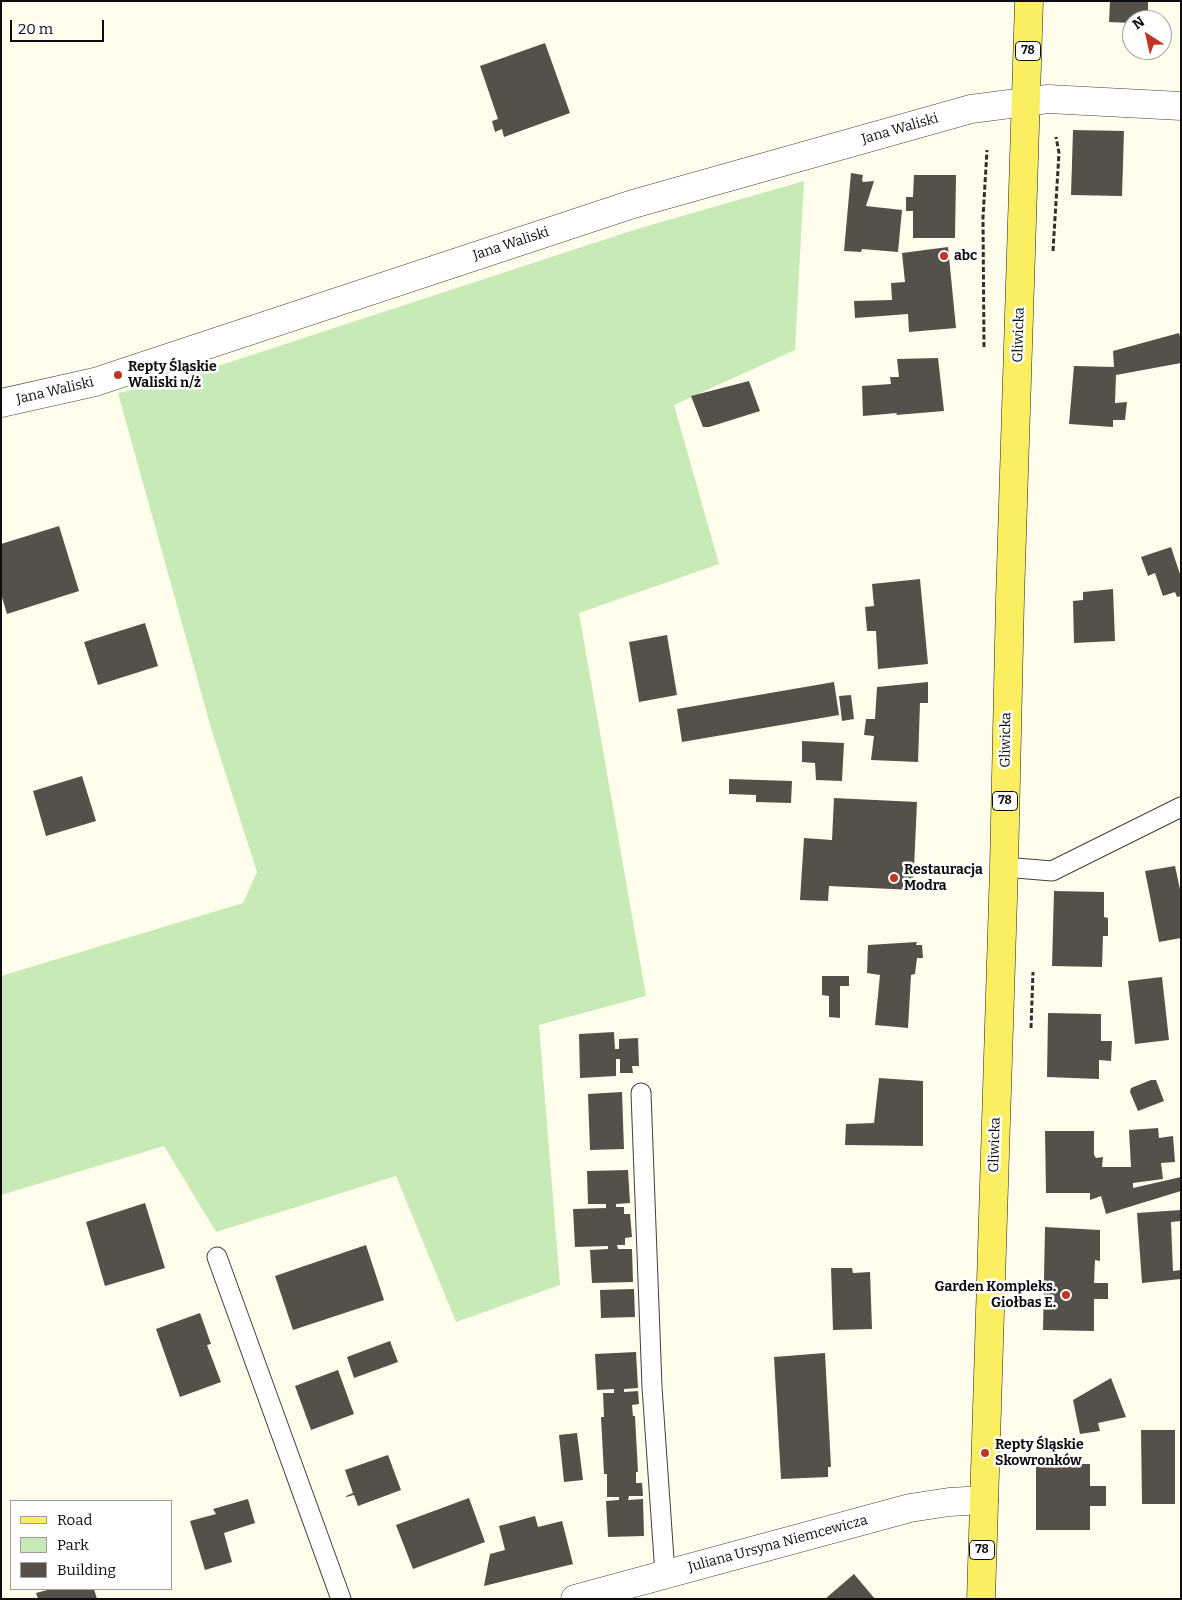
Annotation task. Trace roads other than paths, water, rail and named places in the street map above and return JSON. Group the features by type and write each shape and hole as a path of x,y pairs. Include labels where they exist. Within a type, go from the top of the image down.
{"main road":[{"name":"Gliwicka","path":"981,1599 1029,1"}],"street":[{"name":"Jana Waliski","path":"1,403 95,382 633,204 971,109 1048,98 1181,106"},
{"name":"Juliana Ursyna Niemcewicza","path":"575,1599 910,1508 949,1502 984,1500"}],"lane":[{"path":"1004,867 1052,870 1181,807"},
{"path":"641,1093 652,1388 665,1574"},
{"path":"217,1257 341,1599"}],"place":[{"name":"abc","path":"944,256"},
{"name":"Repty Śląskie Waliski n/ż","path":"118,375"},
{"name":"Restauracja Modra","path":"894,878"},
{"name":"Garden Kompleks. Giołbas E.","path":"1066,1295"},
{"name":"Repty Śląskie Skowronków","path":"985,1453"}]}
